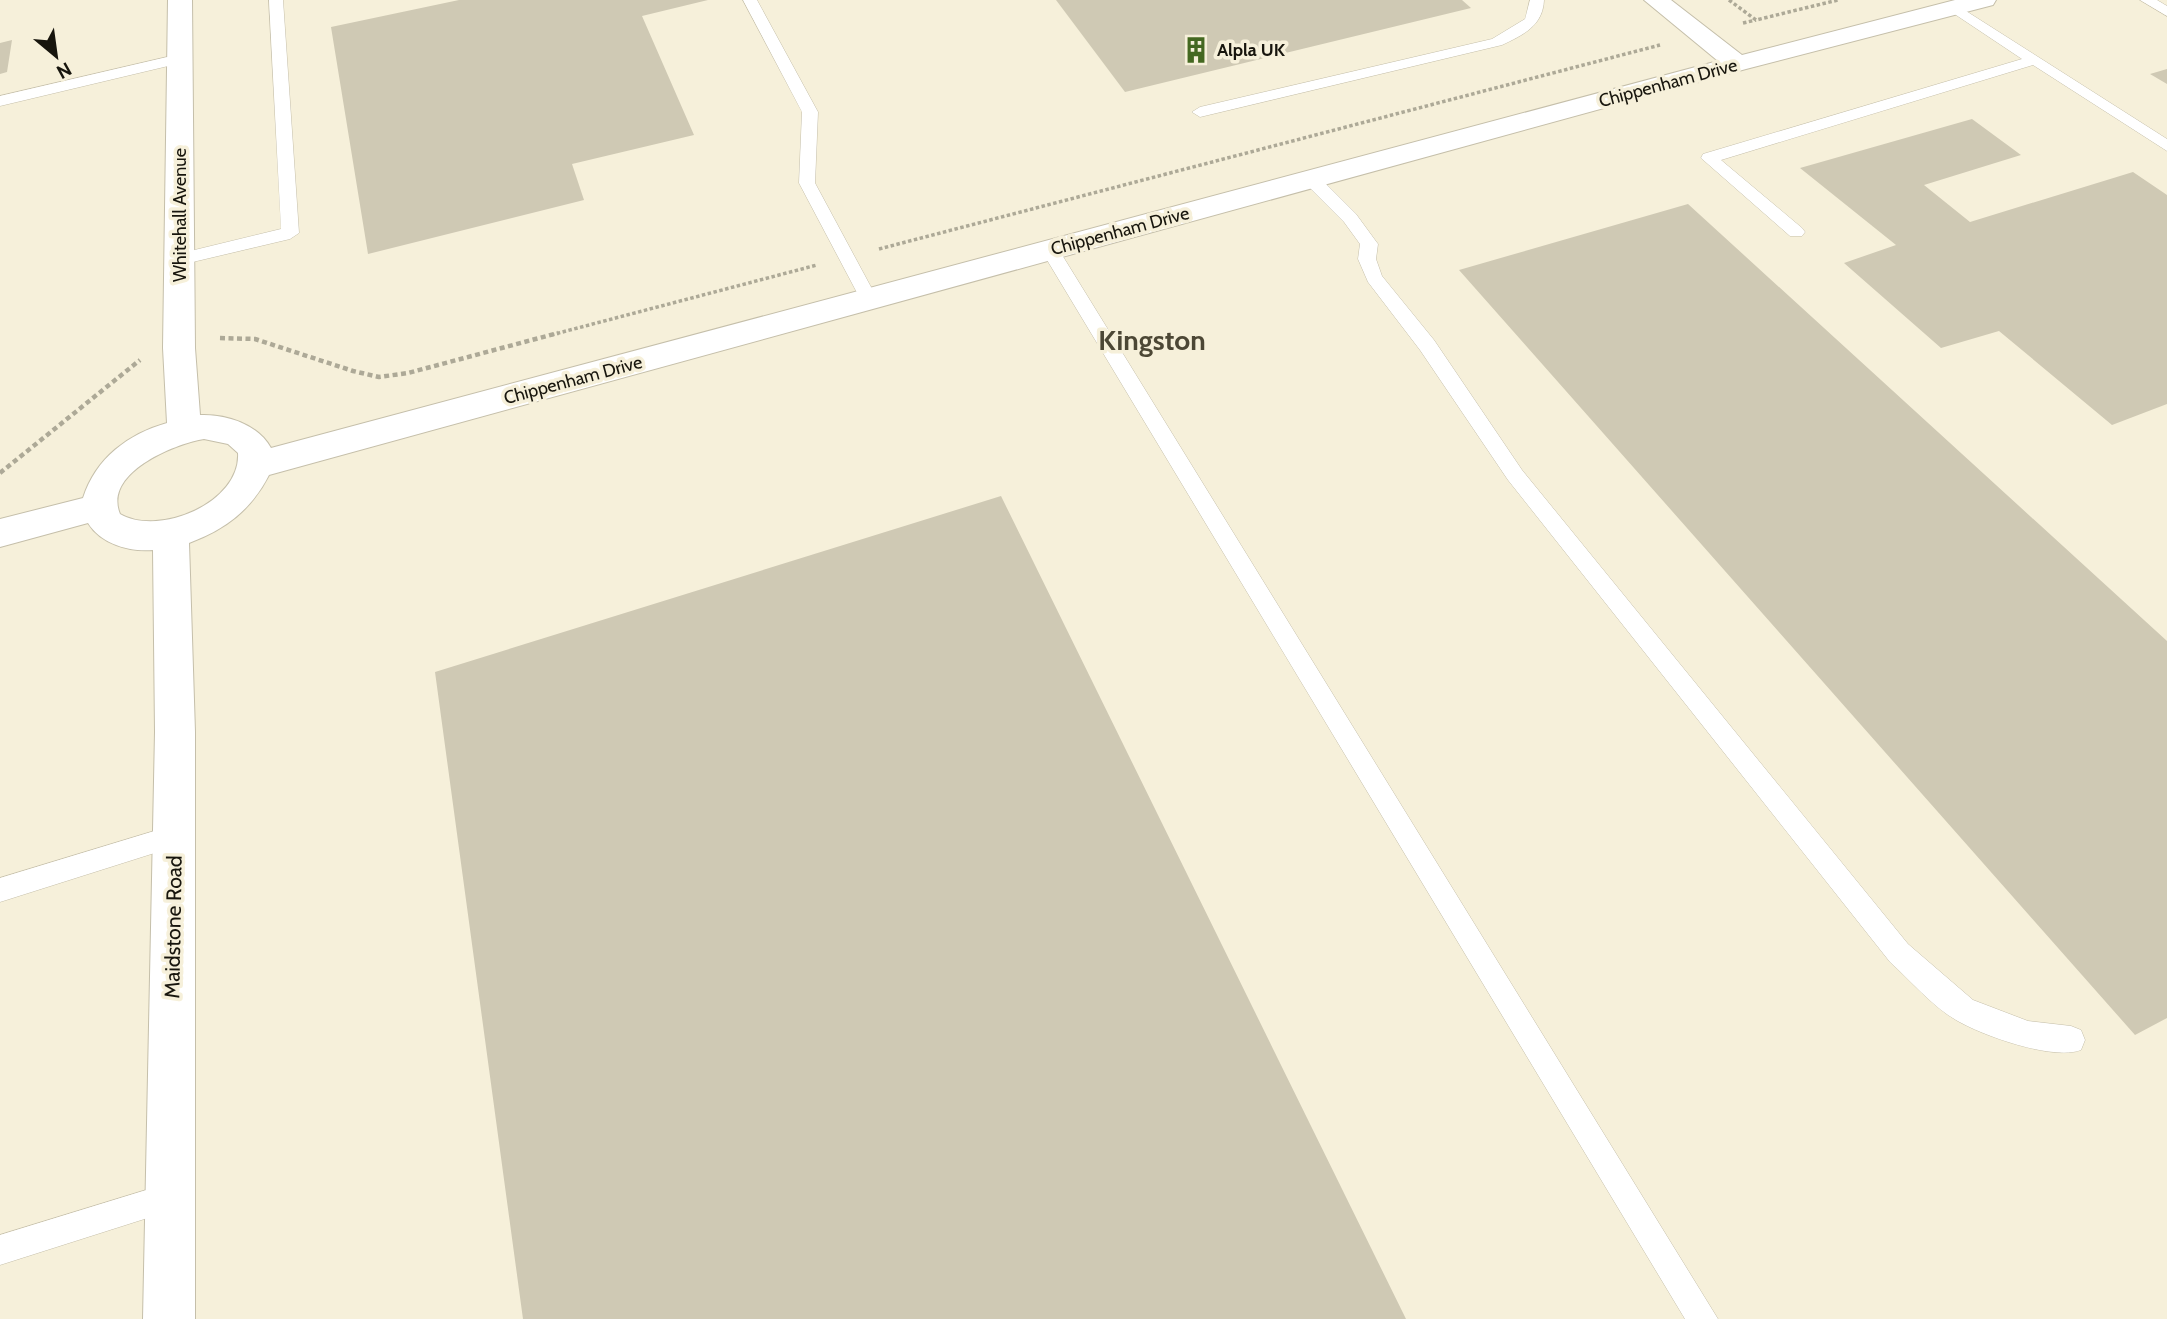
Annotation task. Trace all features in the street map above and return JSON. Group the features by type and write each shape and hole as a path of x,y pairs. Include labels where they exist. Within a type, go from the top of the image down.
{"street":[{"name":"Whitehall Avenue","path":"180,0 179,348 184,430"},
{"path":"1656,0 1737,64"},
{"name":"Chippenham Drive","path":"257,465 1737,64 1984,0"},
{"path":"204,427 237,433 249,441 255,451 257,465 251,482 239,499 220,514 196,527 171,535 148,538 121,533 103,519 99,507 101,491 109,475 123,460 162,436 184,430 204,427"},
{"path":"0,533 99,507"},
{"name":"Maidstone Road","path":"169,1319 175,732 171,535"}],"lane":[{"path":"180,259 290,233 276,0"},
{"path":"750,0 810,112 807,183 869,300"},
{"path":"1199,113 1497,41 1528,25 1537,11 1536,0"},
{"path":"2147,0 2167,12"},
{"path":"1955,8 2167,146"},
{"path":"0,101 180,59"},
{"path":"1796,232 1709,158 2034,60"},
{"path":"1311,180 1350,218 1369,244 1367,259 1374,278 1427,345 1516,475 1899,953 1964,1010 2028,1035 2071,1040"},
{"path":"1050,250 1703,1319"},
{"path":"0,890 174,836"},
{"path":"0,1250 169,1198"}],"path":[{"path":"1730,0 1756,20 1838,0"}],"building":[{"path":"459,0 708,0 642,16 694,135 572,164 584,200 368,254 331,27"},
{"name":"Alpla UK","path":"1056,0 1462,0 1471,8 1125,92"},
{"path":"12,40 7,72 0,74 0,43"},
{"path":"2167,69 2167,84 2150,74"},
{"path":"1972,119 2021,155 1924,185 1970,222 2133,172 2167,195 2167,404 2112,425 1999,331 1941,348 1844,263 1896,245 1800,168"},
{"path":"1688,204 2167,641 2167,1018 2135,1035 1459,270"},
{"path":"1001,496 1406,1319 523,1319 435,672"}],"place":[{"name":"Alpla UK","path":"1196,50"}],"district":[{"name":"Kingston","path":"1152,340"}]}
